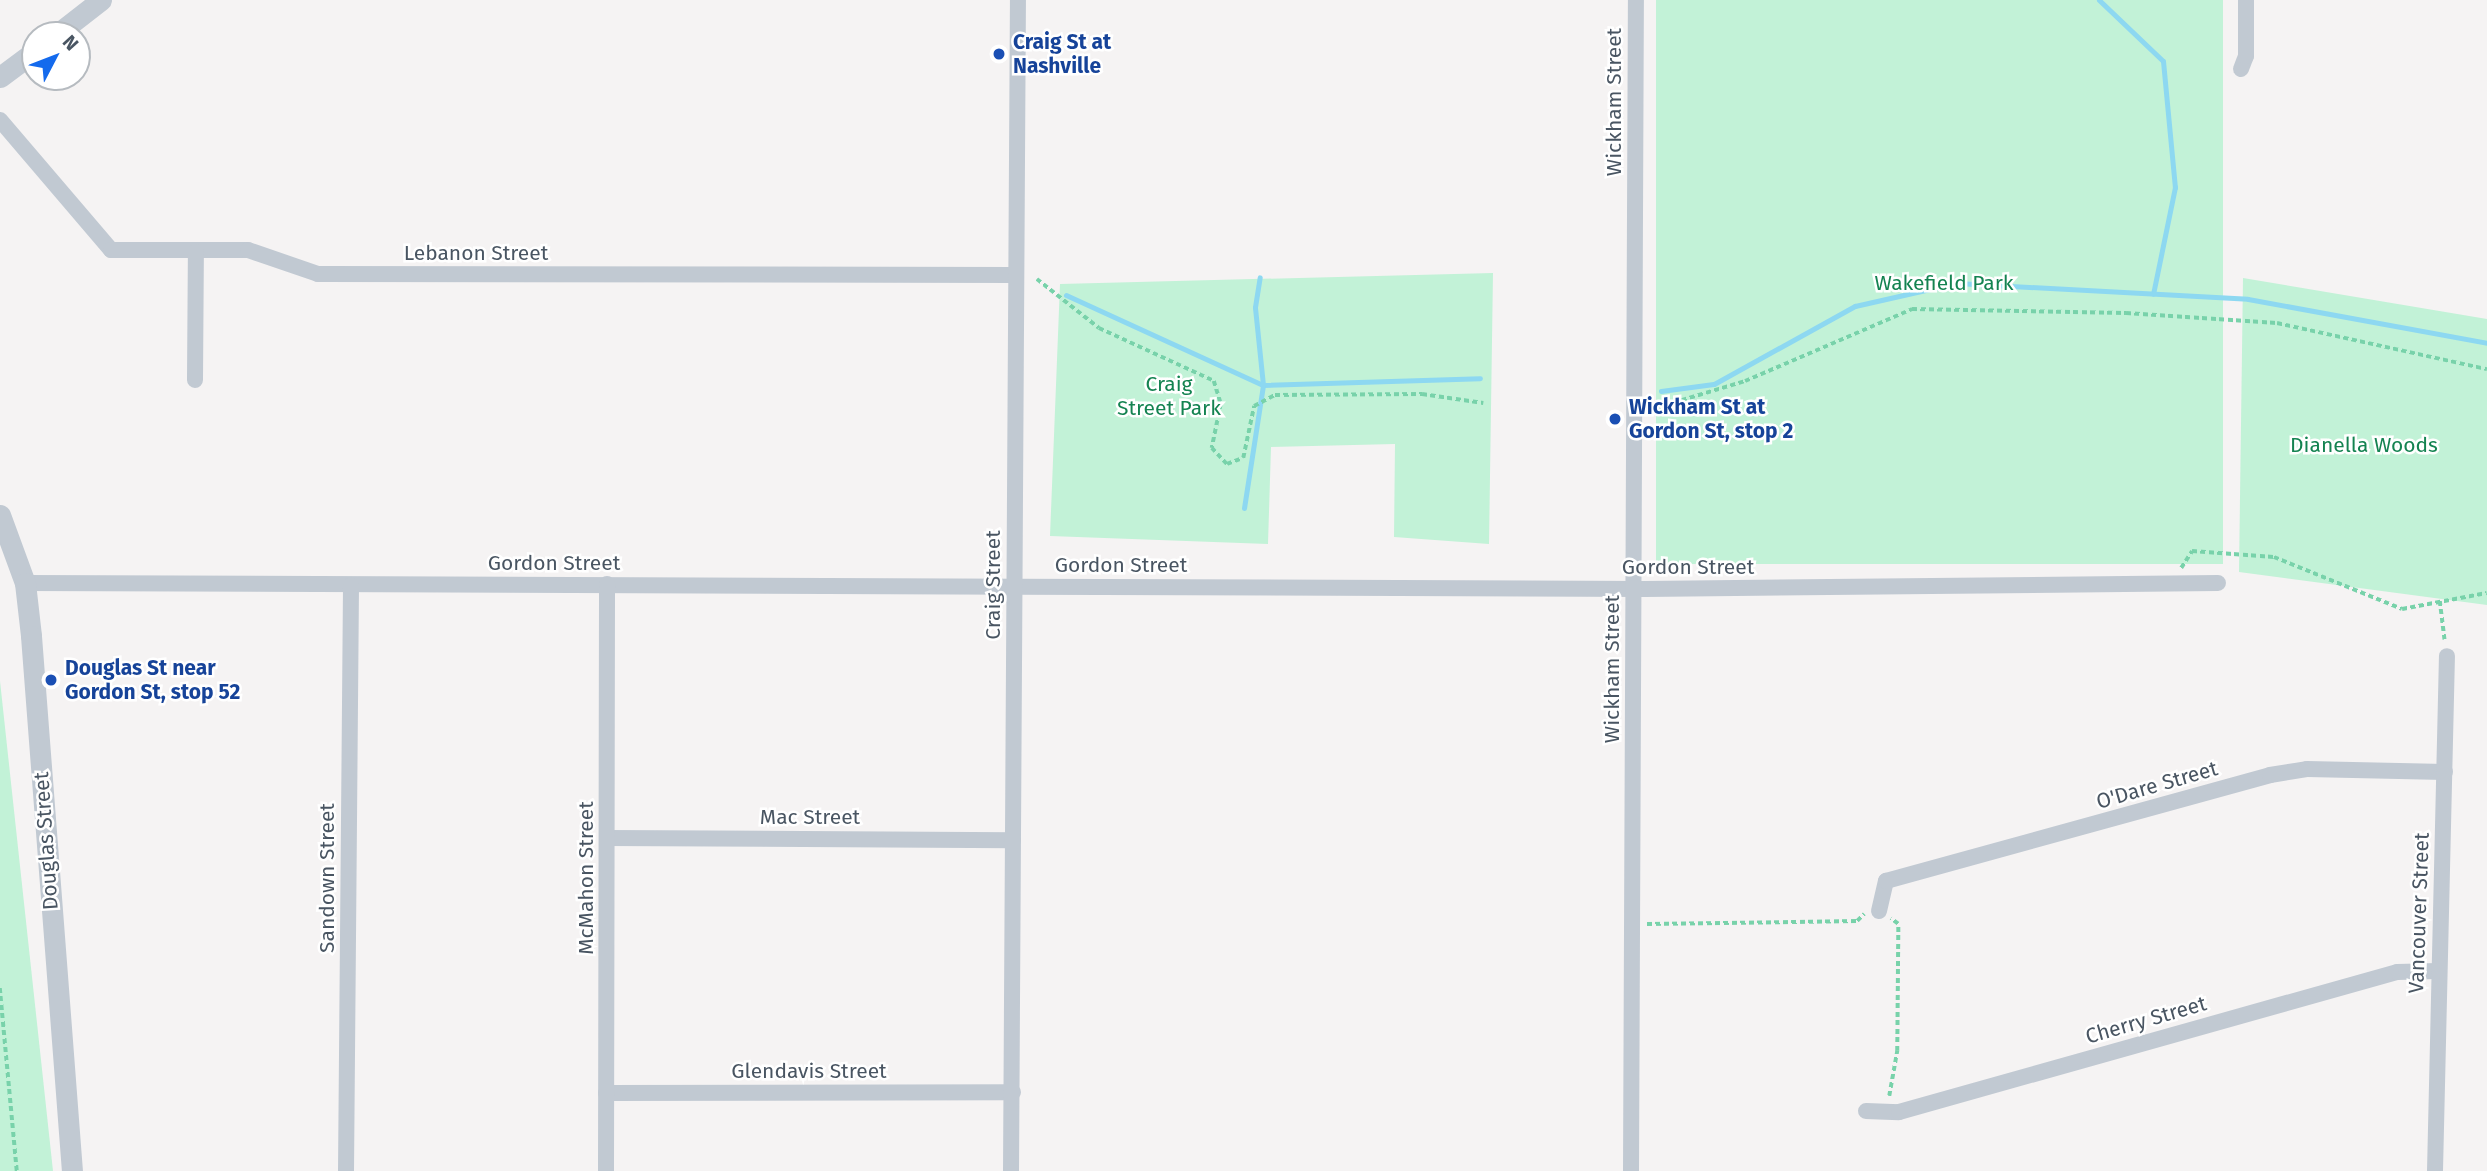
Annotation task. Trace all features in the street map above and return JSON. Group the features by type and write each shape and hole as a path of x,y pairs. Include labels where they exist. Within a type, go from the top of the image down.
{"street":[{"name":"Craig Street","path":"1011,1171 1018,0"},
{"name":"Wickham Street","path":"1631,1171 1636,0"},
{"path":"2241,69 2246,56 2246,0"},
{"path":"70,21 89,4"},
{"path":"0,77 21,61"},
{"name":"Lebanon Street","path":"0,120 111,250 264,253 318,274 1016,275"},
{"path":"195,380 196,252"},
{"name":"Douglas Street","path":"0,515 25,583 72,1171"},
{"name":"Gordon Street","path":"25,583 1633,588 2218,583"},
{"name":"McMahon Street","path":"606,1171 607,584"},
{"name":"Sandown Street","path":"346,1171 351,585"},
{"name":"Vancouver Street","path":"2435,1171 2447,656"},
{"name":"O'Dare Street","path":"1879,911 1886,881 2270,775 2307,769 2445,772"},
{"name":"Mac Street","path":"607,838 1013,840"},
{"name":"Cherry Street","path":"1867,1111 1886,1112 2397,972 2438,971"},
{"name":"Glendavis Street","path":"606,1093 1013,1092"}],"path":[{"path":"1037,279 1099,328 1214,381 1221,404 1212,448 1227,464 1243,458 1254,406 1275,395 1422,394 1483,403"},
{"path":"1634,414 1745,381 1912,309 2126,313 2277,323 2487,369"},
{"path":"2180,584 2179,571 2192,551 2205,551 2274,557 2402,609 2487,593"},
{"path":"2440,601 2447,656"},
{"path":"1633,924 1857,921 1868,909 1879,911 1898,924 1897,1051 1886,1112"},
{"path":"0,988 17,1171"}],"green space":[{"name":"Wakefield Park","path":"1656,0 2223,0 2223,564 1656,564"},
{"name":"Craig Street Park","path":"1493,273 1489,544 1394,537 1395,444 1271,447 1268,544 1050,536 1060,284"},
{"name":"Dianella Woods","path":"2243,278 2487,319 2487,605 2239,572"},
{"path":"0,681 53,1171 0,1171"}],"waterway":[{"path":"2099,0 2163,61 2175,187 2153,294"},
{"path":"1244,508 1263,385 1255,307 1260,277"},
{"path":"1661,391 1714,384 1855,306 1956,283 2248,299 2487,343"},
{"path":"1066,295 1263,385 1480,378"}],"place":[{"name":"Craig St at Nashville","path":"999,54"},
{"name":"Wickham St at Gordon St, stop 2","path":"1615,419"},
{"name":"Douglas St near Gordon St, stop 52","path":"51,680"}]}
